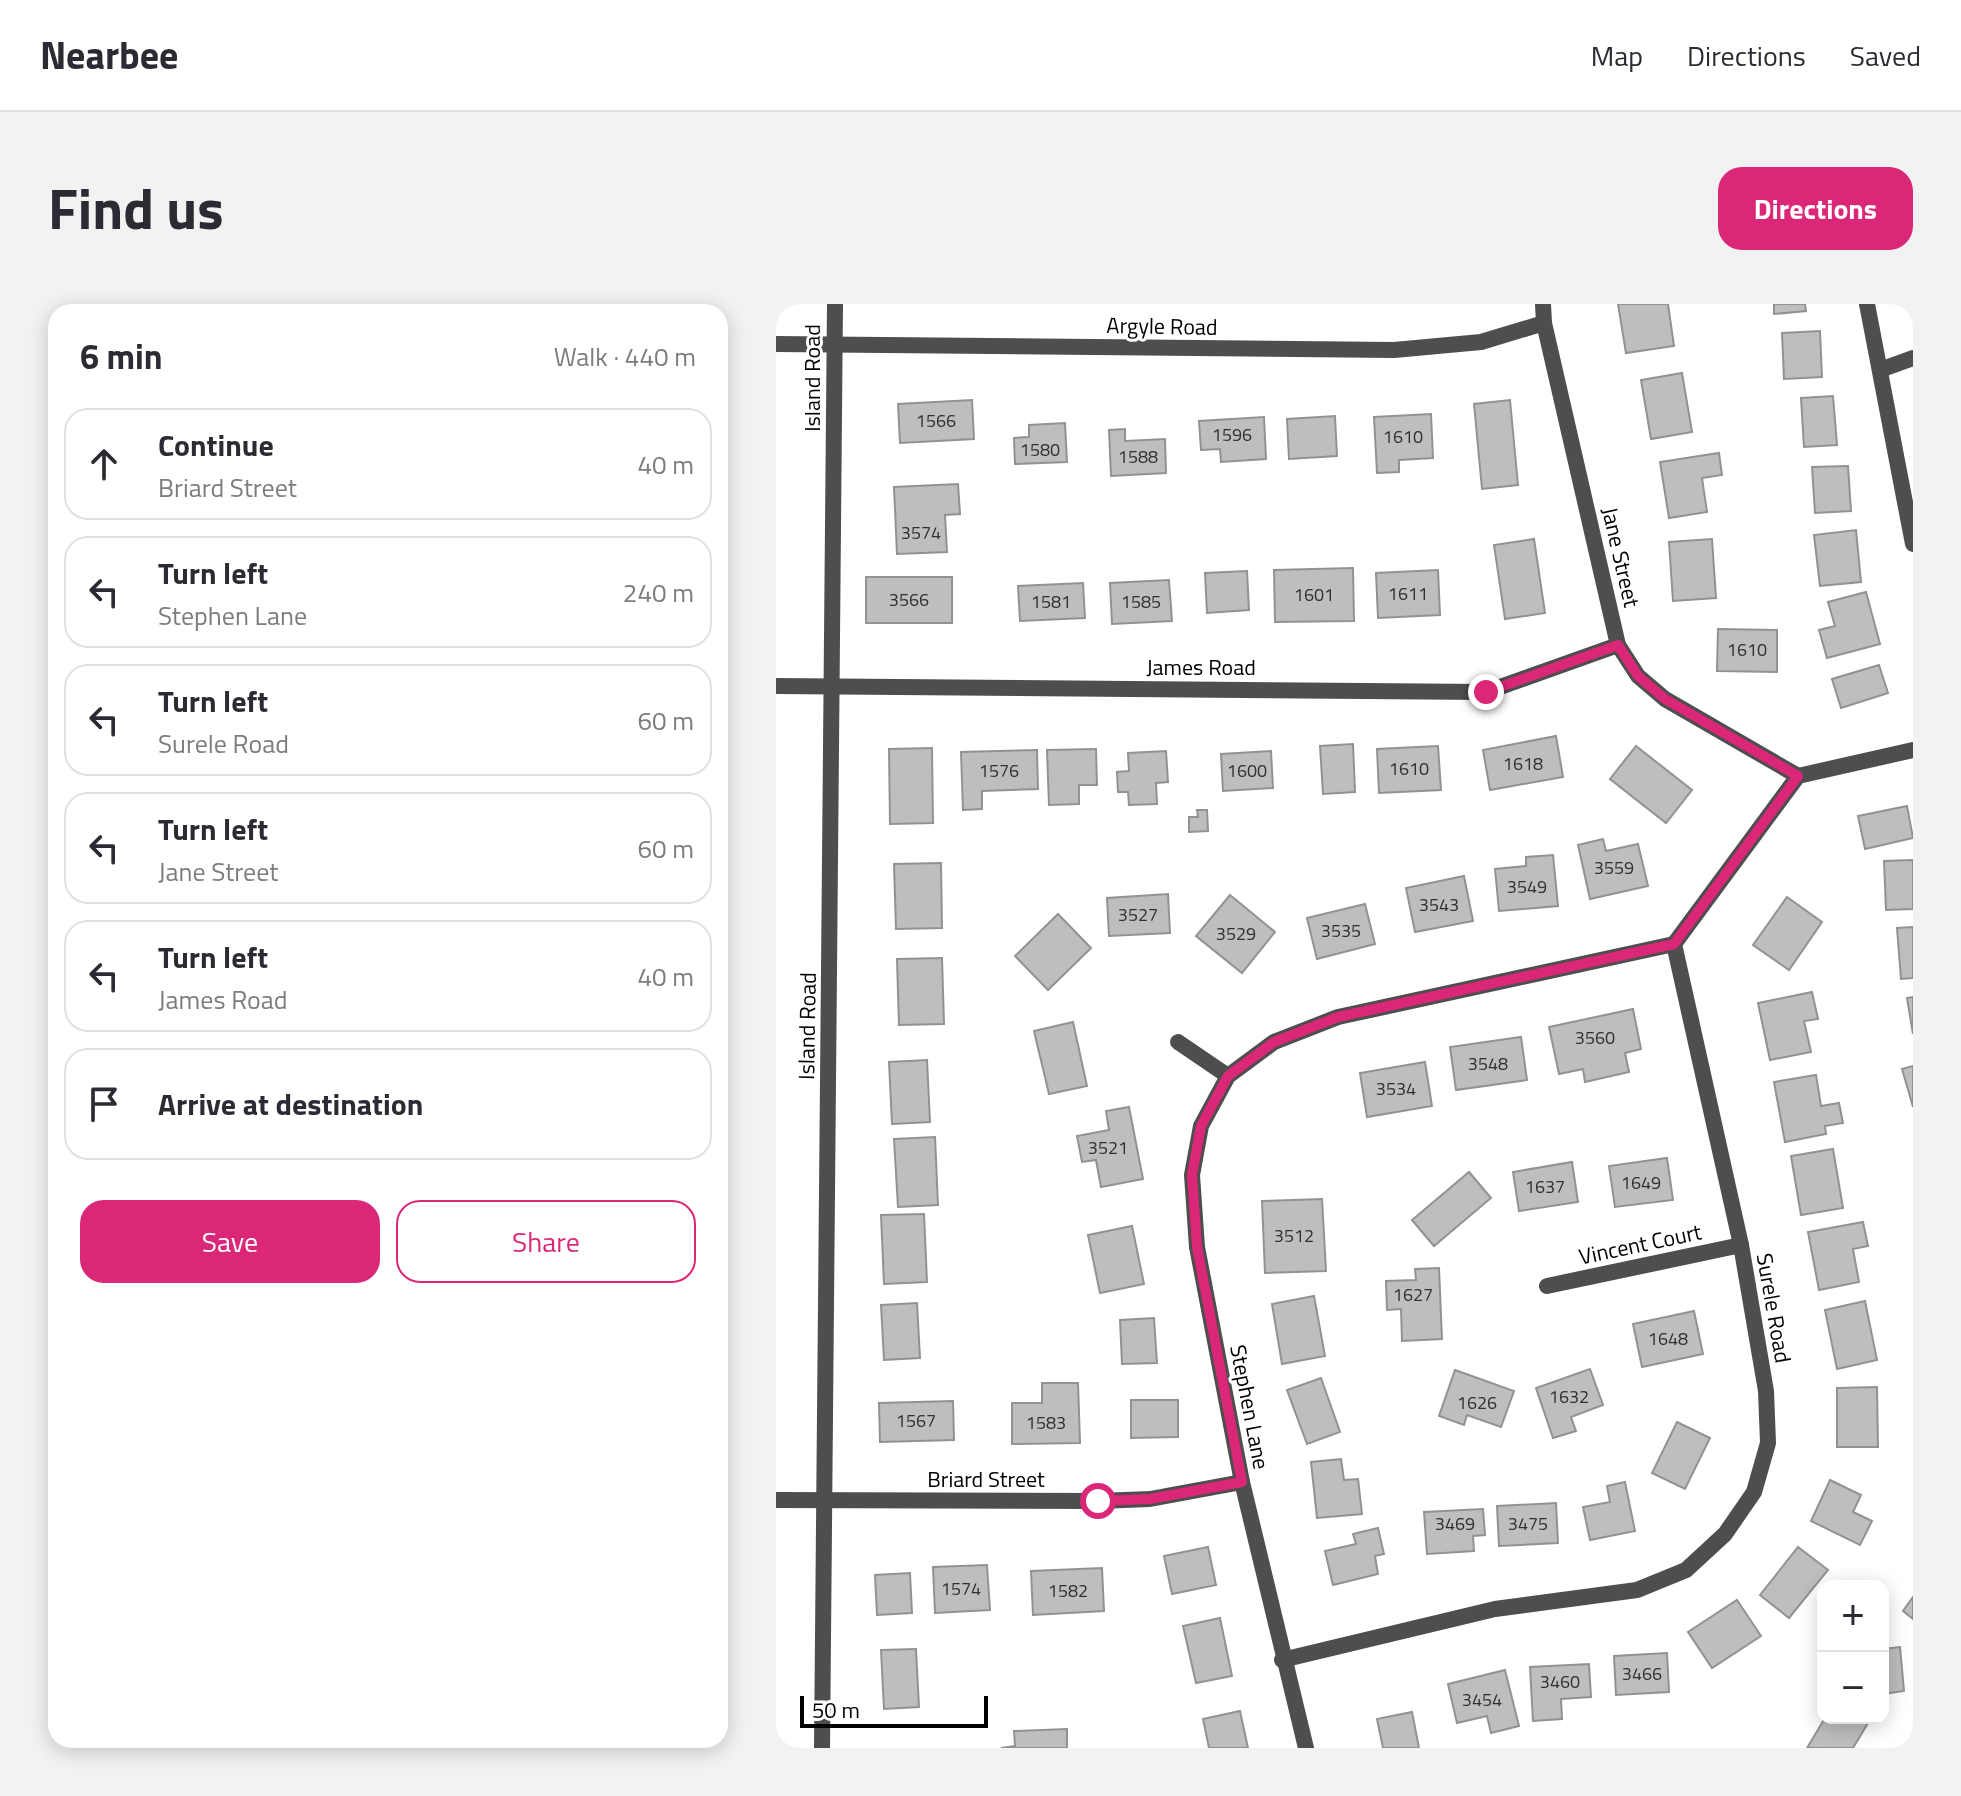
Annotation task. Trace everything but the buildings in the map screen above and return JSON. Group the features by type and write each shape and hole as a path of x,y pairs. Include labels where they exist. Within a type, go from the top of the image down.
{"street":[{"name":"Island Road","path":"822,1748 835,304"},
{"name":"Jane Street","path":"1543,304 1544,323 1618,645 1638,676 1665,699 1798,776"},
{"path":"1867,304 1913,544"},
{"name":"Argyle Road","path":"776,344 1394,350 1481,342 1544,323"},
{"path":"1880,370 1913,358"},
{"name":"James Road","path":"776,686 1486,692 1618,645"},
{"path":"1674,944 1798,776 1913,750"},
{"name":"Stephen Lane","path":"1306,1748 1282,1660 1242,1482 1197,1247 1192,1175 1201,1126 1228,1076 1274,1042 1338,1017 1674,944"},
{"name":"Surele Road","path":"1282,1660 1495,1609 1637,1590 1686,1570 1725,1534 1754,1492 1768,1443 1766,1391 1741,1245 1674,944"},
{"path":"1178,1042 1228,1076"},
{"name":"Vincent Court","path":"1547,1286 1741,1245"},
{"name":"Briard Street","path":"776,1500 1150,1499 1242,1482"}],"route":[{"path":"1098,1501 1150,1499 1242,1482 1197,1247 1192,1175 1201,1126 1228,1076 1274,1042 1338,1017 1674,944 1798,776 1665,699 1638,676 1618,645 1486,692"}]}
